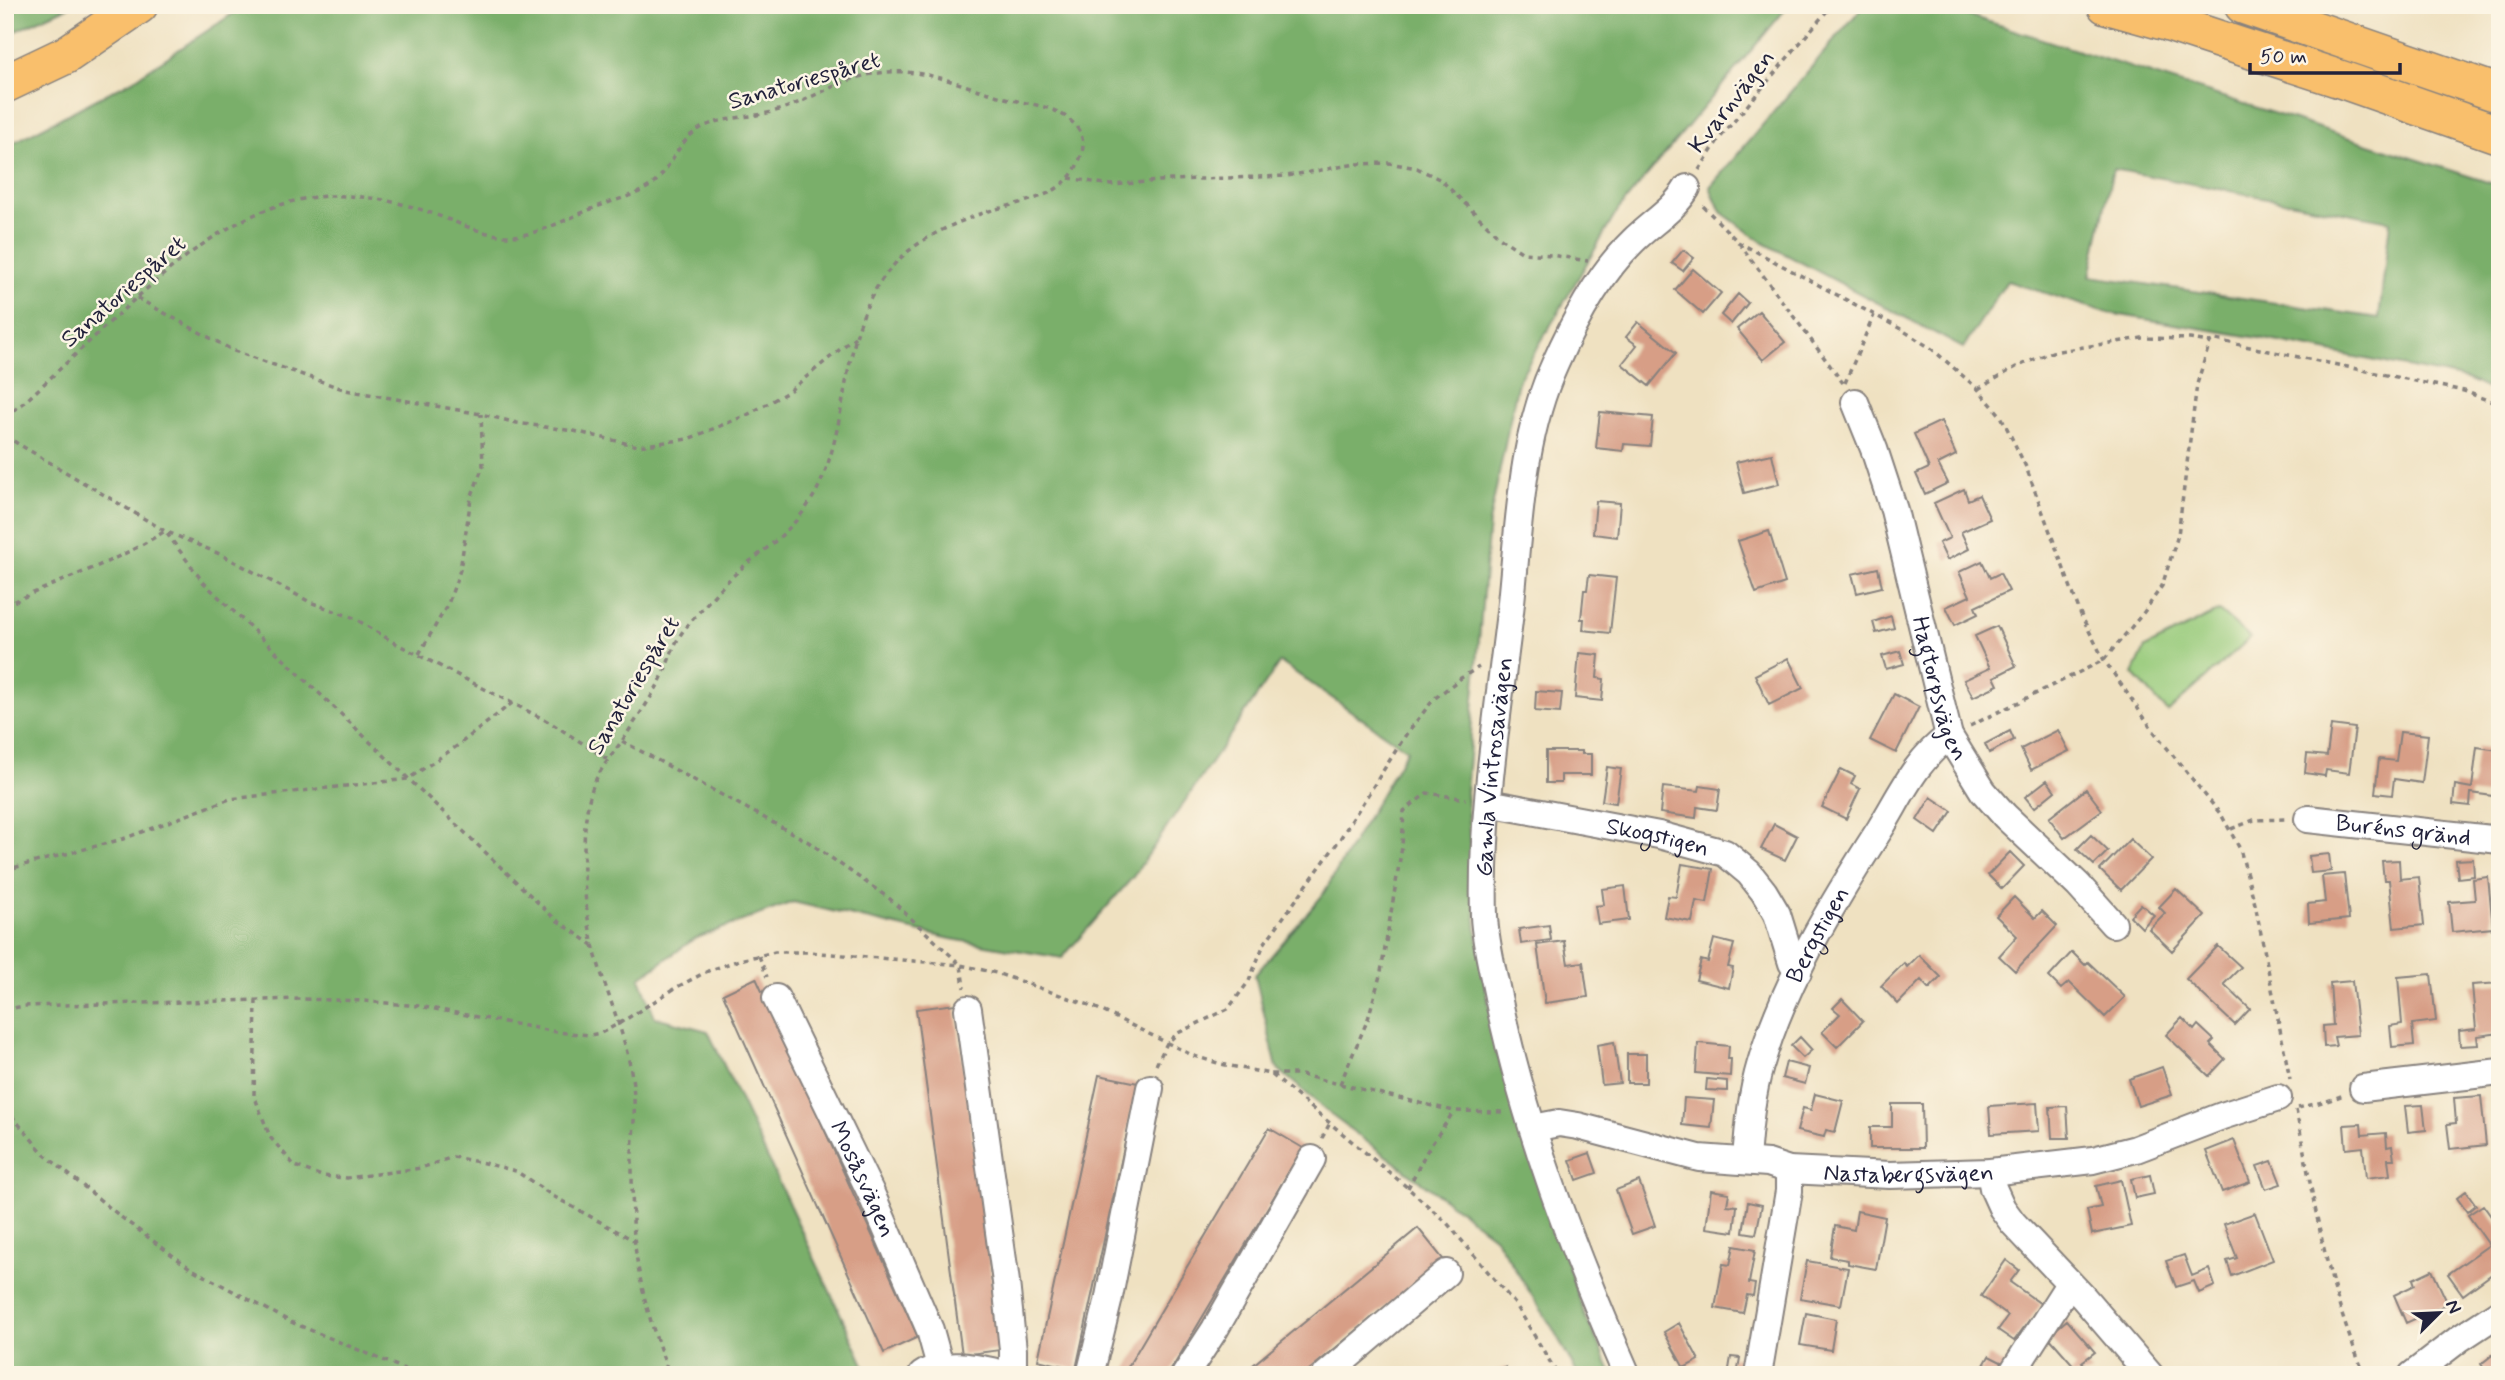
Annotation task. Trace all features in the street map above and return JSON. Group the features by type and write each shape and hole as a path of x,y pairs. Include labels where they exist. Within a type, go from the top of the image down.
{"highway":[{"path":"5,84 66,55 139,5"},
{"path":"2106,5 2343,80 2500,135"},
{"path":"2243,5 2500,94"}],"street":[{"name":"Gamla Vintrosavägen","path":"1627,1375 1578,1253 1533,1128 1505,1029 1484,919 1484,849 1523,488 1540,403 1555,364 1610,265 1633,241 1679,202 1687,188"},
{"name":"Hagtorpsvägen","path":"1850,393 1874,449 1894,510 1949,736 1983,791 2005,816 2078,885 2113,924"},
{"name":"Bergstigen","path":"1746,1161 1759,1068 1771,1032 1798,972 1854,870 1918,763 1949,736"},
{"name":"Skogstigen","path":"1488,803 1659,835 1725,853 1749,873 1765,892 1777,914 1792,963 1798,972"},
{"name":"Buréns gränd","path":"2308,818 2500,840"},
{"name":"Mosåsvägen","path":"776,998 870,1191 930,1330 931,1371 976,1369 1012,1375 1013,1350 1006,1282 968,1009"},
{"path":"2363,1087 2500,1072"},
{"path":"1090,1375 1108,1302 1150,1088"},
{"name":"Nastabergsvägen","path":"1533,1128 1559,1123 1699,1158 1768,1163 1789,1170 1890,1175 1990,1172 2093,1160 2136,1149 2222,1116 2290,1098"},
{"path":"1185,1375 1312,1159"},
{"path":"1758,1375 1788,1200 1789,1170"},
{"path":"1990,1172 1993,1188 2002,1208 2020,1232 2150,1375"},
{"path":"1326,1375 1446,1273"},
{"path":"2011,1375 2069,1284"},
{"path":"2412,1375 2500,1311"}],"path":[{"name":"Kvarnvägen","path":"1687,188 1718,139 1832,5"},
{"name":"Sanatoriespåret","path":"5,417 26,402 165,272 212,239 275,207 300,200 333,195 369,198 424,210 475,229 506,236 540,232 565,219 642,191 661,176 670,159 691,135 705,125 787,108 826,89 874,73 911,72 950,81 1011,100 1052,108 1078,126 1083,139 1083,153 1069,178 1053,193 986,212 926,238 897,260 873,289 857,335 829,466 805,512 783,536 749,562 684,629 674,643 662,680 607,760 591,789 584,833 583,885 593,945 628,1053 635,1100 632,1155 633,1227 648,1317 670,1375"},
{"path":"1069,178 1111,185 1287,176 1356,164 1389,163 1418,168 1441,180 1499,237 1522,253 1610,265"},
{"path":"1687,188 1738,242 1850,393"},
{"path":"1738,242 1932,349 1978,389 2001,416 2026,467 2081,615 2104,660 2155,733 2231,829 2240,849 2255,904 2290,1098 2331,1282 2365,1375"},
{"path":"137,298 234,351 346,390 517,423 574,431 638,446 688,439 747,415 788,392 857,335"},
{"path":"1850,393 1874,315"},
{"path":"1978,389 2016,367 2052,352 2142,338 2190,339 2216,341 2451,389 2500,405"},
{"path":"1949,736 2104,660 2156,594 2169,564 2182,509 2189,432 2197,384 2210,342"},
{"path":"419,655 448,604 460,570 471,498 483,466 481,414"},
{"path":"5,436 165,531 222,555 310,603 354,618 551,723 607,760"},
{"path":"5,606 145,544 165,531"},
{"path":"165,531 203,582 555,919 593,945"},
{"path":"1167,1043 1188,1027 1228,1009 1249,981 1264,944 1338,842 1407,733 1434,699 1461,678 1505,654"},
{"path":"5,870 123,839 230,799 408,779 457,746 512,703"},
{"path":"622,741 807,841 890,899 961,965"},
{"path":"1340,1084 1368,1019 1381,972 1402,847 1404,811 1427,793 1488,803"},
{"path":"2231,829 2254,820 2308,818"},
{"path":"256,1000 254,1095 270,1137 295,1166 322,1176 347,1178 421,1168 453,1157 473,1161 516,1171 553,1196 635,1241"},
{"path":"1270,1074 1447,1223 1516,1305 1558,1375"},
{"path":"2290,1098 2327,1101 2363,1087"},
{"path":"5,1108 46,1155 126,1222 190,1268 291,1322 419,1375"},
{"path":"1408,1188 1427,1152 1454,1111"}],"green space":[{"path":"5,5 72,5 5,36"},
{"path":"246,5 1789,5 1618,210 1518,381 1489,523 1466,792 1477,933 1498,1057 1585,1316 1613,1375 1578,1375 1552,1327 1494,1236 1335,1118 1277,1068 1255,975 1322,896 1407,750 1280,662 1133,877 1062,958 951,939 793,902 694,939 640,978 655,1017 708,1031 869,1375 5,1375 5,147 133,80"},
{"path":"1864,5 1936,5 2500,186 2500,395 2467,379 2259,338 2108,313 2007,281 1963,348 1762,242 1721,212 1710,187","holes":["2113,169 2390,221 2379,318 2090,276"]},
{"path":"2219,611 2250,638 2168,712 2133,674 2145,648"}],"building":[{"path":"1683,250 1694,258 1683,271 1672,263"},
{"path":"1693,269 1721,293 1703,314 1675,290"},
{"path":"1738,294 1748,303 1731,324 1721,315"},
{"path":"1759,311 1785,342 1763,360 1737,329"},
{"path":"1638,322 1676,353 1649,386 1622,364 1637,345 1626,337"},
{"path":"1600,412 1653,417 1650,446 1624,444 1623,451 1596,448"},
{"path":"1941,421 1956,455 1938,464 1948,483 1925,494 1916,474 1929,468 1914,434"},
{"path":"1772,454 1779,484 1744,493 1736,462"},
{"path":"1964,489 1968,500 1979,495 1990,519 1961,532 1969,549 1947,560 1939,543 1950,538 1934,503"},
{"path":"1596,501 1620,503 1617,537 1593,534"},
{"path":"1769,531 1785,583 1756,593 1738,541"},
{"path":"1982,561 1990,578 2000,573 2009,591 1975,607 1978,614 1955,625 1946,607 1970,596 1959,572"},
{"path":"1878,568 1882,587 1857,593 1852,574"},
{"path":"1589,575 1616,578 1610,633 1583,630 1584,619 1581,619 1584,590 1587,590"},
{"path":"1891,616 1894,628 1876,633 1873,622"},
{"path":"1997,626 2016,666 1994,677 1998,685 1973,697 1964,680 1990,668 1975,636"},
{"path":"1900,651 1904,664 1886,669 1882,656"},
{"path":"1579,653 1599,655 1597,678 1604,679 1602,701 1575,698"},
{"path":"1788,658 1803,688 1769,705 1755,675"},
{"path":"1536,691 1562,693 1560,713 1535,711"},
{"path":"1894,694 1919,707 1896,753 1870,740"},
{"path":"2331,725 2355,728 2349,773 2326,770 2325,776 2305,773 2307,754 2327,756"},
{"path":"2058,730 2069,751 2031,770 2021,749"},
{"path":"2010,731 2014,740 1989,753 1985,744"},
{"path":"2400,732 2428,735 2422,783 2394,779 2392,795 2375,793 2379,759 2396,761"},
{"path":"2477,747 2499,750 2493,796 2471,793 2470,806 2453,804 2455,785 2472,788"},
{"path":"1546,751 1582,751 1582,754 1591,754 1591,775 1561,775 1561,783 1546,783"},
{"path":"1607,767 1621,769 1616,803 1602,801"},
{"path":"1841,769 1855,776 1851,784 1860,789 1846,819 1822,807"},
{"path":"2047,780 2055,791 2034,808 2025,797"},
{"path":"1700,786 1720,789 1717,810 1697,807 1696,818 1660,813 1663,787 1699,791"},
{"path":"2086,789 2102,810 2064,838 2049,818"},
{"path":"1931,797 1952,811 1937,834 1917,820"},
{"path":"1774,824 1797,836 1785,860 1761,849"},
{"path":"2091,835 2108,851 2094,865 2077,849"},
{"path":"2130,839 2151,859 2121,890 2100,870"},
{"path":"2010,852 2024,866 2002,889 1988,875"},
{"path":"2329,854 2331,871 2311,873 2309,856"},
{"path":"2473,859 2474,876 2458,878 2456,860"},
{"path":"2399,860 2400,879 2419,877 2424,925 2394,928 2389,880 2384,880 2382,861"},
{"path":"1682,864 1713,869 1707,903 1696,901 1692,922 1664,917 1668,896 1676,897"},
{"path":"2344,874 2349,919 2309,923 2308,904 2325,902 2322,876"},
{"path":"2488,877 2493,928 2452,932 2449,902 2475,900 2473,879"},
{"path":"1625,886 1629,920 1598,924 1595,906 1604,905 1602,889"},
{"path":"2176,889 2205,916 2172,951 2149,929 2165,913 2159,907"},
{"path":"2014,897 2035,918 2042,911 2057,926 2015,971 1999,956 2017,936 1996,916"},
{"path":"2141,904 2154,915 2142,928 2130,916"},
{"path":"1549,925 1551,940 1521,944 1519,929"},
{"path":"1714,939 1734,944 1728,967 1733,968 1729,988 1696,980 1701,960 1708,962"},
{"path":"1564,941 1568,964 1583,962 1588,997 1545,1003 1537,945"},
{"path":"2218,946 2241,967 2224,984 2250,1009 2235,1025 2186,979"},
{"path":"2072,952 2085,965 2088,962 2125,997 2105,1017 2069,982 2061,989 2049,977"},
{"path":"1919,955 1941,977 1929,989 1921,980 1898,1004 1881,986 1904,963 1907,967"},
{"path":"2431,974 2436,1021 2412,1024 2414,1045 2392,1047 2390,1026 2402,1024 2398,977"},
{"path":"756,978 918,1337 884,1353 723,994"},
{"path":"2352,981 2358,1035 2334,1037 2336,1046 2324,1047 2323,1026 2333,1025 2330,983"},
{"path":"2500,983 2500,1033 2477,1036 2478,1045 2460,1046 2459,1031 2476,1029 2472,985"},
{"path":"1842,999 1863,1021 1837,1047 1822,1032 1840,1014 1833,1008"},
{"path":"955,1004 1001,1350 962,1355 916,1009"},
{"path":"2182,1018 2194,1030 2198,1025 2214,1040 2210,1044 2225,1059 2209,1076 2166,1035"},
{"path":"1800,1037 1812,1050 1803,1058 1791,1046"},
{"path":"1614,1042 1620,1083 1602,1085 1597,1045"},
{"path":"1698,1043 1729,1046 1730,1076 1696,1073"},
{"path":"1627,1054 1646,1054 1646,1083 1627,1083"},
{"path":"1786,1062 1809,1068 1805,1084 1782,1078"},
{"path":"2162,1067 2172,1095 2138,1106 2129,1079"},
{"path":"1099,1075 1138,1083 1076,1369 1038,1360"},
{"path":"1707,1079 1727,1081 1727,1091 1706,1090"},
{"path":"1815,1094 1843,1101 1835,1132 1826,1130 1824,1137 1797,1131 1803,1108 1811,1110"},
{"path":"2481,1096 2486,1145 2450,1149 2447,1124 2456,1123 2454,1098"},
{"path":"1684,1098 1714,1100 1711,1128 1682,1125"},
{"path":"2037,1103 2039,1131 1991,1134 1989,1106"},
{"path":"1892,1104 1922,1104 1923,1148 1870,1148 1870,1127 1892,1127"},
{"path":"2423,1105 2426,1130 2408,1132 2405,1106"},
{"path":"2067,1106 2069,1138 2052,1138 2050,1107"},
{"path":"2361,1124 2362,1135 2386,1133 2387,1147 2392,1146 2394,1159 2388,1159 2390,1175 2366,1178 2363,1147 2346,1149 2344,1125"},
{"path":"1269,1128 1303,1148 1168,1375 1123,1375"},
{"path":"2234,1140 2250,1182 2222,1192 2206,1151"},
{"path":"1590,1153 1597,1173 1577,1180 1570,1160"},
{"path":"2272,1161 2281,1184 2266,1189 2257,1166"},
{"path":"2150,1175 2154,1194 2135,1198 2131,1179"},
{"path":"2121,1180 2131,1226 2092,1234 2087,1210 2101,1207 2096,1186"},
{"path":"1639,1181 1655,1226 1632,1234 1616,1190"},
{"path":"1711,1190 1729,1193 1727,1205 1737,1206 1734,1232 1706,1228"},
{"path":"2466,1191 2476,1205 2467,1212 2457,1198"},
{"path":"1748,1202 1762,1205 1756,1234 1743,1232"},
{"path":"2483,1205 2500,1229 2500,1268 2463,1295 2448,1274 2489,1245 2468,1215"},
{"path":"1857,1211 1885,1217 1876,1269 1848,1264 1848,1260 1830,1257 1835,1226 1854,1230"},
{"path":"2255,1213 2273,1260 2232,1276 2227,1261 2237,1258 2224,1224"},
{"path":"1418,1228 1443,1259 1303,1375 1241,1375"},
{"path":"1734,1246 1755,1250 1749,1283 1755,1284 1753,1296 1747,1295 1743,1313 1715,1308 1723,1264 1730,1265"},
{"path":"2184,1255 2192,1276 2209,1269 2215,1286 2199,1293 2194,1281 2176,1287 2166,1261"},
{"path":"2006,1260 2019,1270 2010,1282 2041,1304 2014,1341 1998,1330 2008,1316 1981,1296"},
{"path":"1807,1261 1848,1268 1841,1305 1800,1298"},
{"path":"2432,1270 2448,1304 2406,1323 2394,1295 2415,1285 2413,1279"},
{"path":"1806,1313 1836,1319 1831,1350 1800,1345"},
{"path":"2067,1320 2095,1352 2082,1362 2091,1372 2087,1375 2069,1375 2076,1368 2048,1336"},
{"path":"1679,1323 1699,1360 1684,1368 1664,1332"},
{"path":"2495,1353 2500,1359 2500,1373 2489,1375 2481,1364"},
{"path":"1989,1356 2007,1365 2001,1375 1986,1375 1980,1372"},
{"path":"1731,1357 1740,1358 1737,1375 1728,1375"},
{"path":"1506,1367 1509,1375 1487,1375"}]}
